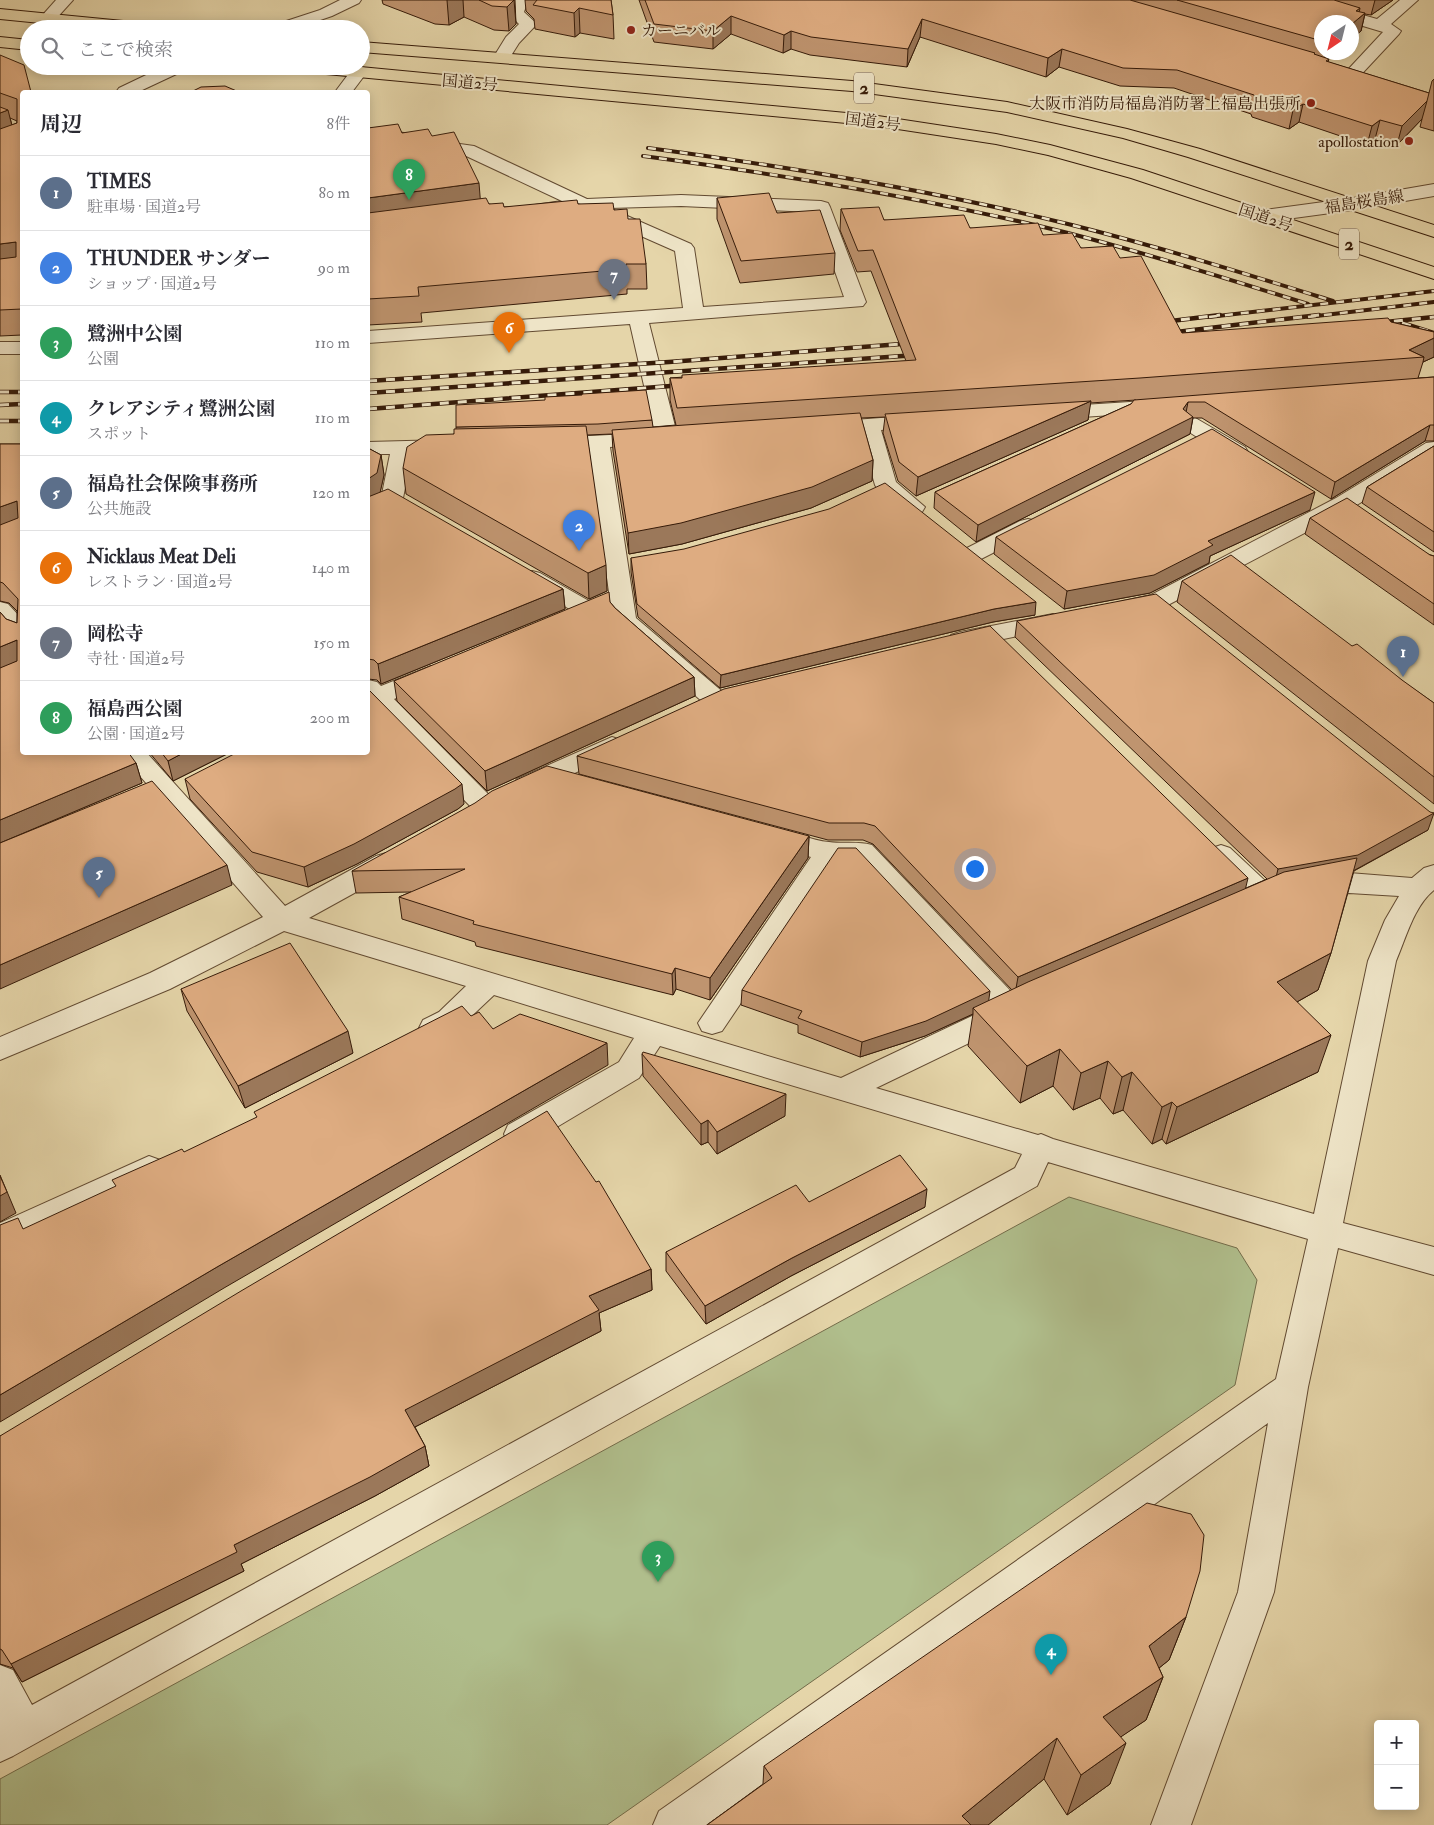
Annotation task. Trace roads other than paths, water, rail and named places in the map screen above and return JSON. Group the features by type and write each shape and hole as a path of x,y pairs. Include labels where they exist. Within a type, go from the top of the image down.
{"highway":[{"path":"0,14 67,20"},
{"path":"0,42 20,44"},
{"name":"国道2号","path":"370,48 852,86 1007,107 1127,134 1194,153 1434,231"},
{"name":"国道2号","path":"370,73 850,118 947,131 1050,150 1101,163 1434,273"}],"street":[{"path":"48,18 65,0"},
{"path":"304,20 326,13 353,0"},
{"path":"500,58 512,40 528,24 516,13 520,0"},
{"path":"1292,0 1380,25 1393,31 1350,76"},
{"path":"1380,25 1410,0"},
{"path":"274,20 287,10"},
{"path":"1331,70 1368,81"},
{"path":"130,90 161,75"},
{"path":"345,90 357,75"},
{"path":"370,136 468,150 581,204 684,248 694,313"},
{"name":"福島桜島線","path":"1264,216 1353,204 1434,190"},
{"path":"370,337 856,302 821,207 782,204 669,202 581,204 523,211"},
{"path":"530,444 599,443 676,438 638,317"},
{"path":"0,348 20,348"},
{"path":"1037,414 1191,404"},
{"path":"1162,406 1200,439 1257,465"},
{"path":"1083,432 1136,408"},
{"path":"812,429 938,420"},
{"path":"869,425 877,489 925,509"},
{"path":"599,443 626,564 621,596 625,621 725,697 688,711"},
{"path":"370,448 461,446"},
{"path":"370,509 400,503 402,447"},
{"path":"1104,612 1158,601 1337,507 1431,454"},
{"path":"974,554 1043,518"},
{"path":"511,566 588,610"},
{"path":"561,621 621,596"},
{"path":"1158,601 1181,620"},
{"path":"935,646 993,632 1069,619 1036,602"},
{"path":"0,610 20,631"},
{"path":"993,632 1014,653"},
{"path":"450,666 371,695 476,811 546,776 635,736"},
{"path":"134,755 173,790 282,920 843,1090 1434,1261"},
{"path":"546,776 584,786"},
{"path":"136,799 173,790"},
{"path":"753,832 828,852 863,852 1012,1010"},
{"path":"1204,837 1267,899"},
{"path":"0,1049 160,981 282,920 409,850"},
{"path":"712,1023 828,852"},
{"path":"1239,911 1267,899 1349,884 1426,882"},
{"path":"1171,1825 1256,1592 1291,1387 1382,961 1398,920 1426,882"},
{"path":"405,1042 449,1020 488,983"},
{"path":"843,1090 1039,998"},
{"path":"493,1150 629,1070 653,1033"},
{"path":"0,1683 12,1736 1026,1177 1041,1146"},
{"path":"0,1237 169,1160"},
{"path":"673,1825 1291,1387"}],"railway":[{"path":"648,148 861,180 1019,212 1138,242 1333,301"},
{"path":"643,156 855,188 960,208 1064,232 1126,249 1308,304"},
{"path":"1209,317 1434,291"},
{"path":"1308,317 1434,302"},
{"path":"1163,322 1220,315"},
{"path":"1168,333 1319,315"},
{"path":"1376,323 1434,317"},
{"path":"1402,323 1434,333"},
{"path":"370,381 669,362 914,343"},
{"path":"370,393 917,355"},
{"path":"370,409 684,385"},
{"path":"0,392 20,392"},
{"path":"0,405 20,404"},
{"path":"0,421 20,421"}],"place":[{"name":"カーニバル","path":"631,30"},
{"name":"大阪市消防局福島消防署上福島出張所","path":"1311,103"},
{"name":"apollostation","path":"1409,141"},
{"name":"福島西公園","path":"409,200"},
{"name":"岡松寺","path":"614,300"},
{"name":"Nicklaus Meat Deli","path":"509,353"},
{"name":"THUNDER サンダー","path":"579,551"},
{"name":"TIMES","path":"1403,677"},
{"name":"福島社会保険事務所","path":"99,898"},
{"name":"鷺洲中公園","path":"658,1582"},
{"name":"クレアシティ鷺洲公園","path":"1051,1675"}]}
